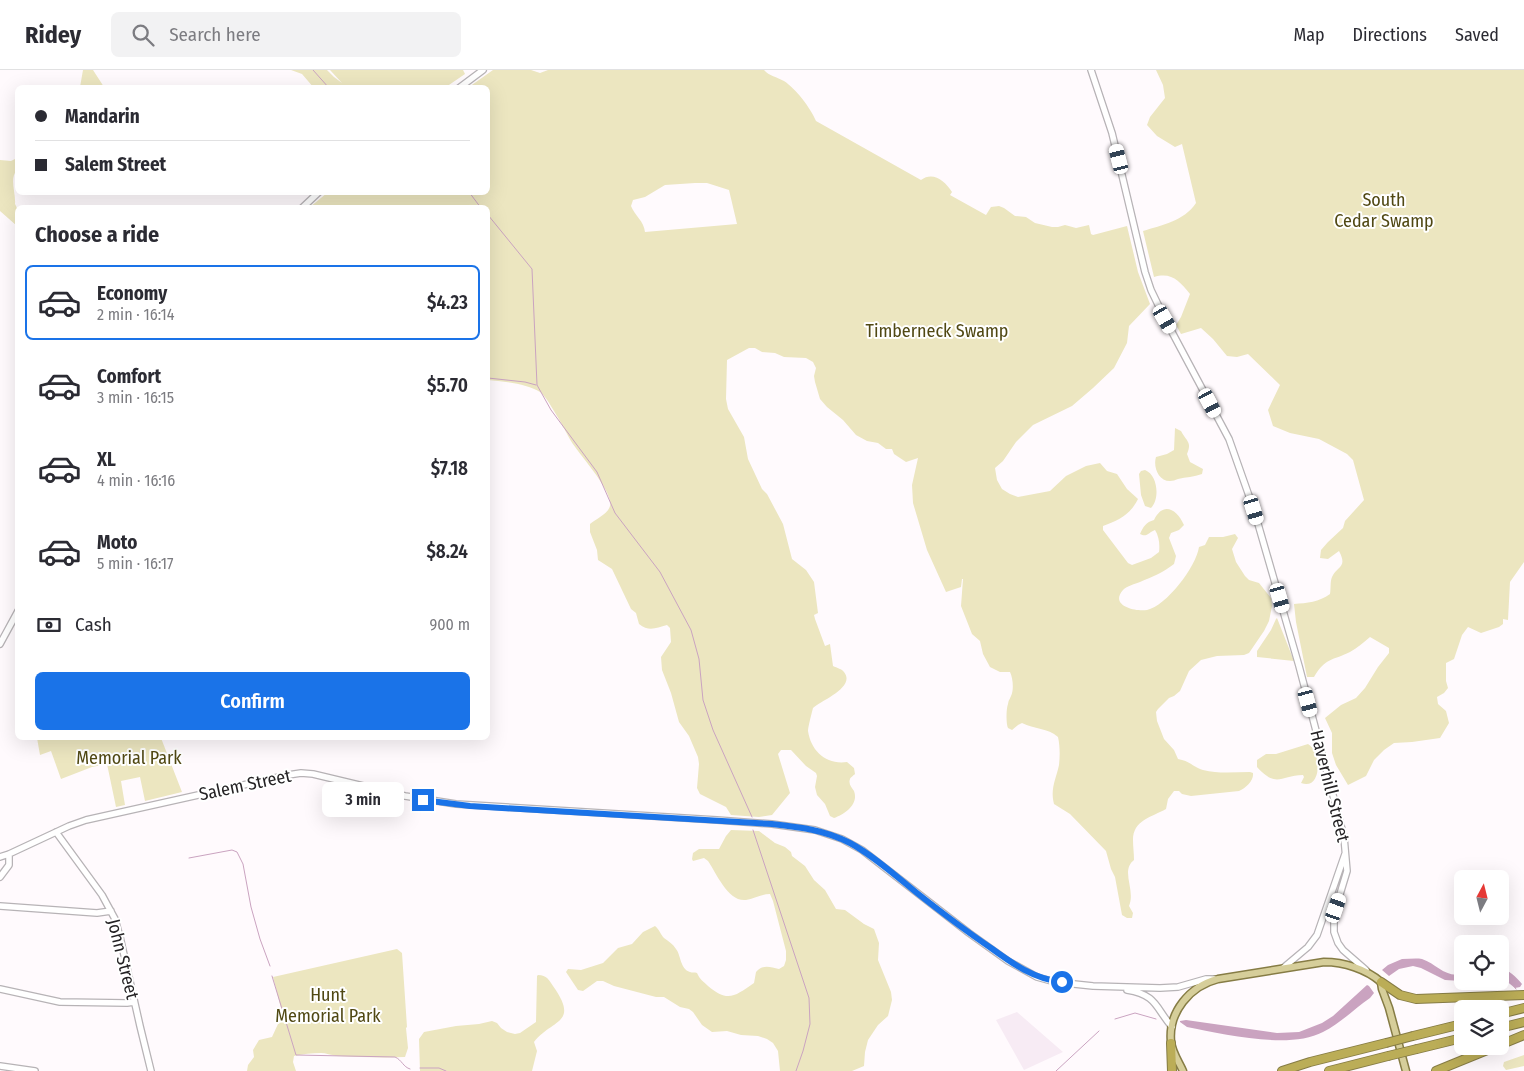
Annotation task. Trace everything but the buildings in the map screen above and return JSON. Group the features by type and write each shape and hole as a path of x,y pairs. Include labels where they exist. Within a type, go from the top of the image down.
{"highway":[{"path":"1381,982 1400,995 1416,998 1524,995"},
{"path":"1509,1012 1524,1008"},
{"path":"1509,1026 1524,1022"},
{"path":"1282,1071 1386,1042 1454,1026"},
{"path":"1509,1042 1524,1035"},
{"path":"1329,1071 1454,1040"},
{"path":"1171,1043 1172,1071"},
{"path":"1436,1071 1476,1055"}],"main road":[{"path":"1183,1071 1171,1043 1172,1027 1178,1010 1189,994 1205,983 1218,979 1312,963 1335,962 1372,974 1381,982 1406,1071"}],"street":[{"path":"463,85 483,70"},
{"name":"Haverhill Street","path":"1091,70 1110,125 1151,290 1230,440 1252,503 1302,676 1342,828 1347,871 1333,919 1334,932 1343,950 1372,974"},
{"path":"305,205 316,195"},
{"path":"0,644 15,616"},
{"name":"Salem Street","path":"0,857 93,818 301,773 313,774 405,796 449,804 717,820 809,828 835,836 862,850 969,933 1008,961 1032,975 1055,982 1110,987 1170,988 1206,979 1218,979"},
{"name":"John Street","path":"56,832 111,911 119,931 134,1002 152,1071"},
{"name":"Haverhill Street","path":"1283,969 1308,947 1317,935 1346,852"},
{"path":"0,877 9,865 9,854"},
{"path":"0,906 97,913 111,911"},
{"name":"Salem Street","path":"1110,987 1137,992 1150,998 1159,1007 1172,1027"},
{"path":"0,989 60,1002 134,1002"},
{"path":"0,1066 35,1071"}],"shaded area":[{"path":"1402,959 1422,959 1454,975 1454,981 1445,980 1413,966 1399,969 1389,976 1382,970"},
{"path":"1509,972 1522,984 1520,987 1515,988 1509,983"},
{"path":"1367,985 1374,993 1370,998 1330,1028 1309,1037 1293,1040 1256,1039 1187,1027 1180,1022 1186,1020 1277,1033 1299,1032 1322,1023 1333,1016"},
{"path":"1017,1012 1063,1052 1024,1070 996,1020"}],"green space":[{"path":"83,70 93,70 103,85 80,85"},
{"path":"291,70 327,70 342,83 330,70 463,70 465,74 449,85 311,85 302,74"},
{"name":"Timberneck Swamp","path":"493,70 531,70 540,73 548,70 764,70 784,81 798,93 816,121 921,180 925,177 938,178 952,192 950,195 986,215 991,207 999,206 1015,216 1026,217 1035,223 1052,227 1065,225 1076,228 1089,225 1093,235 1127,226 1138,272 1150,304 1129,326 1127,343 1114,368 1072,406 1033,425 995,468 997,480 1002,489 1018,497 1050,491 1066,476 1086,466 1100,463 1107,471 1117,474 1127,489 1138,499 1124,516 1103,526 1103,530 1128,563 1132,565 1151,558 1159,552 1159,541 1155,530 1146,535 1140,534 1145,525 1166,509 1174,511 1184,525 1179,530 1171,533 1169,538 1176,556 1174,564 1158,574 1123,590 1119,600 1131,609 1147,610 1155,607 1171,594 1192,565 1199,547 1205,545 1209,537 1223,537 1235,534 1238,538 1232,549 1236,562 1245,576 1249,580 1259,583 1271,598 1272,606 1269,621 1249,653 1244,655 1217,656 1201,660 1189,671 1180,691 1169,698 1156,712 1157,721 1164,739 1174,750 1178,759 1203,770 1253,773 1249,784 1239,791 1191,796 1174,791 1168,799 1166,809 1144,820 1136,828 1133,840 1134,860 1128,870 1131,894 1129,906 1133,913 1132,918 1122,915 1115,877 1106,851 1070,814 1054,804 1053,789 1060,758 1058,737 1050,732 1022,723 1012,730 1008,728 1007,709 1013,687 1010,672 1000,672 990,667 983,654 980,641 972,634 961,606 963,579 961,587 946,592 927,550 913,503 912,485 918,458 906,462 894,454 892,449 886,449 878,443 867,441 856,435 820,399 814,376 816,368 813,362 806,358 784,357 775,353 749,348 727,360 726,399 728,409 744,437 748,459 762,489 767,494 783,524 792,559 806,570 814,582 818,613 814,615 815,619 825,646 830,644 833,666 841,669 846,678 842,688 813,708 808,731 812,745 821,755 832,761 847,762 854,768 855,774 850,778 850,786 854,791 855,800 850,808 842,814 834,818 830,816 825,804 817,795 815,787 816,773 806,766 791,750 781,750 778,754 790,793 772,815 759,817 731,815 726,807 700,794 697,788 698,757 689,736 679,722 662,670 661,657 671,642 670,628 667,625 649,629 639,624 636,613 631,609 612,569 598,560 597,550 590,532 590,524 609,509 610,500 607,492 571,441 547,400 540,392 522,385 490,380 490,205 312,205 325,195 490,195 490,85 472,85","holes":["707,183 729,190 737,224 645,232 643,225 631,206 633,200 645,197 665,185"]},
{"name":"South Cedar Swamp","path":"1156,70 1524,70 1524,562 1510,582 1508,620 1503,619 1503,624 1499,627 1481,633 1468,627 1462,635 1454,659 1446,663 1448,688 1437,697 1438,704 1446,711 1449,723 1440,738 1394,743 1374,760 1366,776 1348,785 1336,765 1332,753 1332,733 1325,718 1341,705 1356,698 1389,653 1389,648 1370,637 1350,652 1330,660 1322,666 1314,677 1307,677 1294,604 1308,603 1330,594 1332,577 1341,566 1342,561 1339,551 1328,559 1320,558 1321,550 1343,528 1345,521 1364,500 1353,460 1347,454 1319,439 1290,433 1273,426 1268,410 1280,385 1248,354 1237,357 1227,356 1201,328 1181,334 1176,325 1190,294 1175,279 1166,276 1154,277 1143,231 1179,218 1196,203 1182,144 1175,147 1157,136 1147,125 1150,117 1165,98 1163,85"},
{"path":"15,159 13,181 15,224 0,211 0,160 11,161"},
{"path":"1175,428 1181,431 1188,442 1187,454 1190,462 1203,469 1202,474 1170,481 1162,479 1157,472 1155,465 1156,457 1174,450"},
{"path":"1145,470 1153,477 1156,488 1156,499 1151,508 1145,506 1141,495 1139,474"},
{"path":"1277,618 1294,661 1257,657 1257,651"},
{"name":"Memorial Park","path":"37,740 162,740 182,792 145,801 140,777 121,781 125,805 116,807 107,764 92,767 61,779 51,751 40,755"},
{"path":"1308,744 1313,748 1316,755 1318,769 1313,781 1308,784 1301,783 1303,775 1275,779 1264,774 1257,767 1257,760 1266,754 1276,754"},
{"path":"731,830 759,831 775,843 785,847 791,852 792,856 805,866 814,880 825,890 836,909 845,910 874,929 879,943 878,960 891,992 892,1000 888,1016 878,1025 868,1040 864,1066 852,1071 780,1071 778,1051 773,1043 767,1039 727,1031 712,1032 702,1025 689,1009 680,1007 664,997 656,997 614,986 603,981 597,981 583,991 578,990 566,972 568,969 581,970 603,963 618,948 632,944 643,932 655,926 664,938 675,947 684,968 690,972 697,973 700,979 721,995 731,996 747,988 754,983 756,972 761,968 779,969 784,966 786,951 770,894 746,900 734,897 728,892 708,861 704,858 693,861 692,859 693,853 699,849 719,849"},
{"name":"Hunt Memorial Park","path":"397,949 402,953 408,1048 405,1057 353,1057 311,1053 294,1056 293,1062 296,1071 247,1071 248,1065 254,1057 253,1050 259,1040 272,1037 278,1024 284,1020 273,977"},
{"path":"538,975 546,977 552,984 561,998 564,1014 560,1020 534,1042 537,1051 532,1071 420,1071 419,1039 424,1032 492,1021 507,1032 515,1034 520,1033 536,1022"},
{"path":"1524,1055 1524,1066 1506,1070 1503,1066 1504,1062"}],"waterway":[{"path":"313,70 326,85"},
{"path":"471,195 479,205"},
{"path":"490,217 532,269 537,385 551,410 597,472 615,513 660,572 691,630 699,659 703,700 713,730 752,817"},
{"path":"490,378 536,385"},
{"path":"753,830 809,998 810,1024 796,1071"},
{"path":"189,858 232,850 237,852 243,864 251,907 270,966"},
{"path":"272,976 296,1055 395,1057 410,1069"},
{"path":"1513,985 1516,989"},
{"path":"1115,1019 1135,1013 1156,1019"},
{"path":"1056,1071 1099,1031"},
{"path":"420,1068 439,1068 446,1071"}],"route":[{"path":"423,800 470,806 772,824 809,828 824,832 862,850 940,912 1008,961 1037,977 1062,982"}]}
